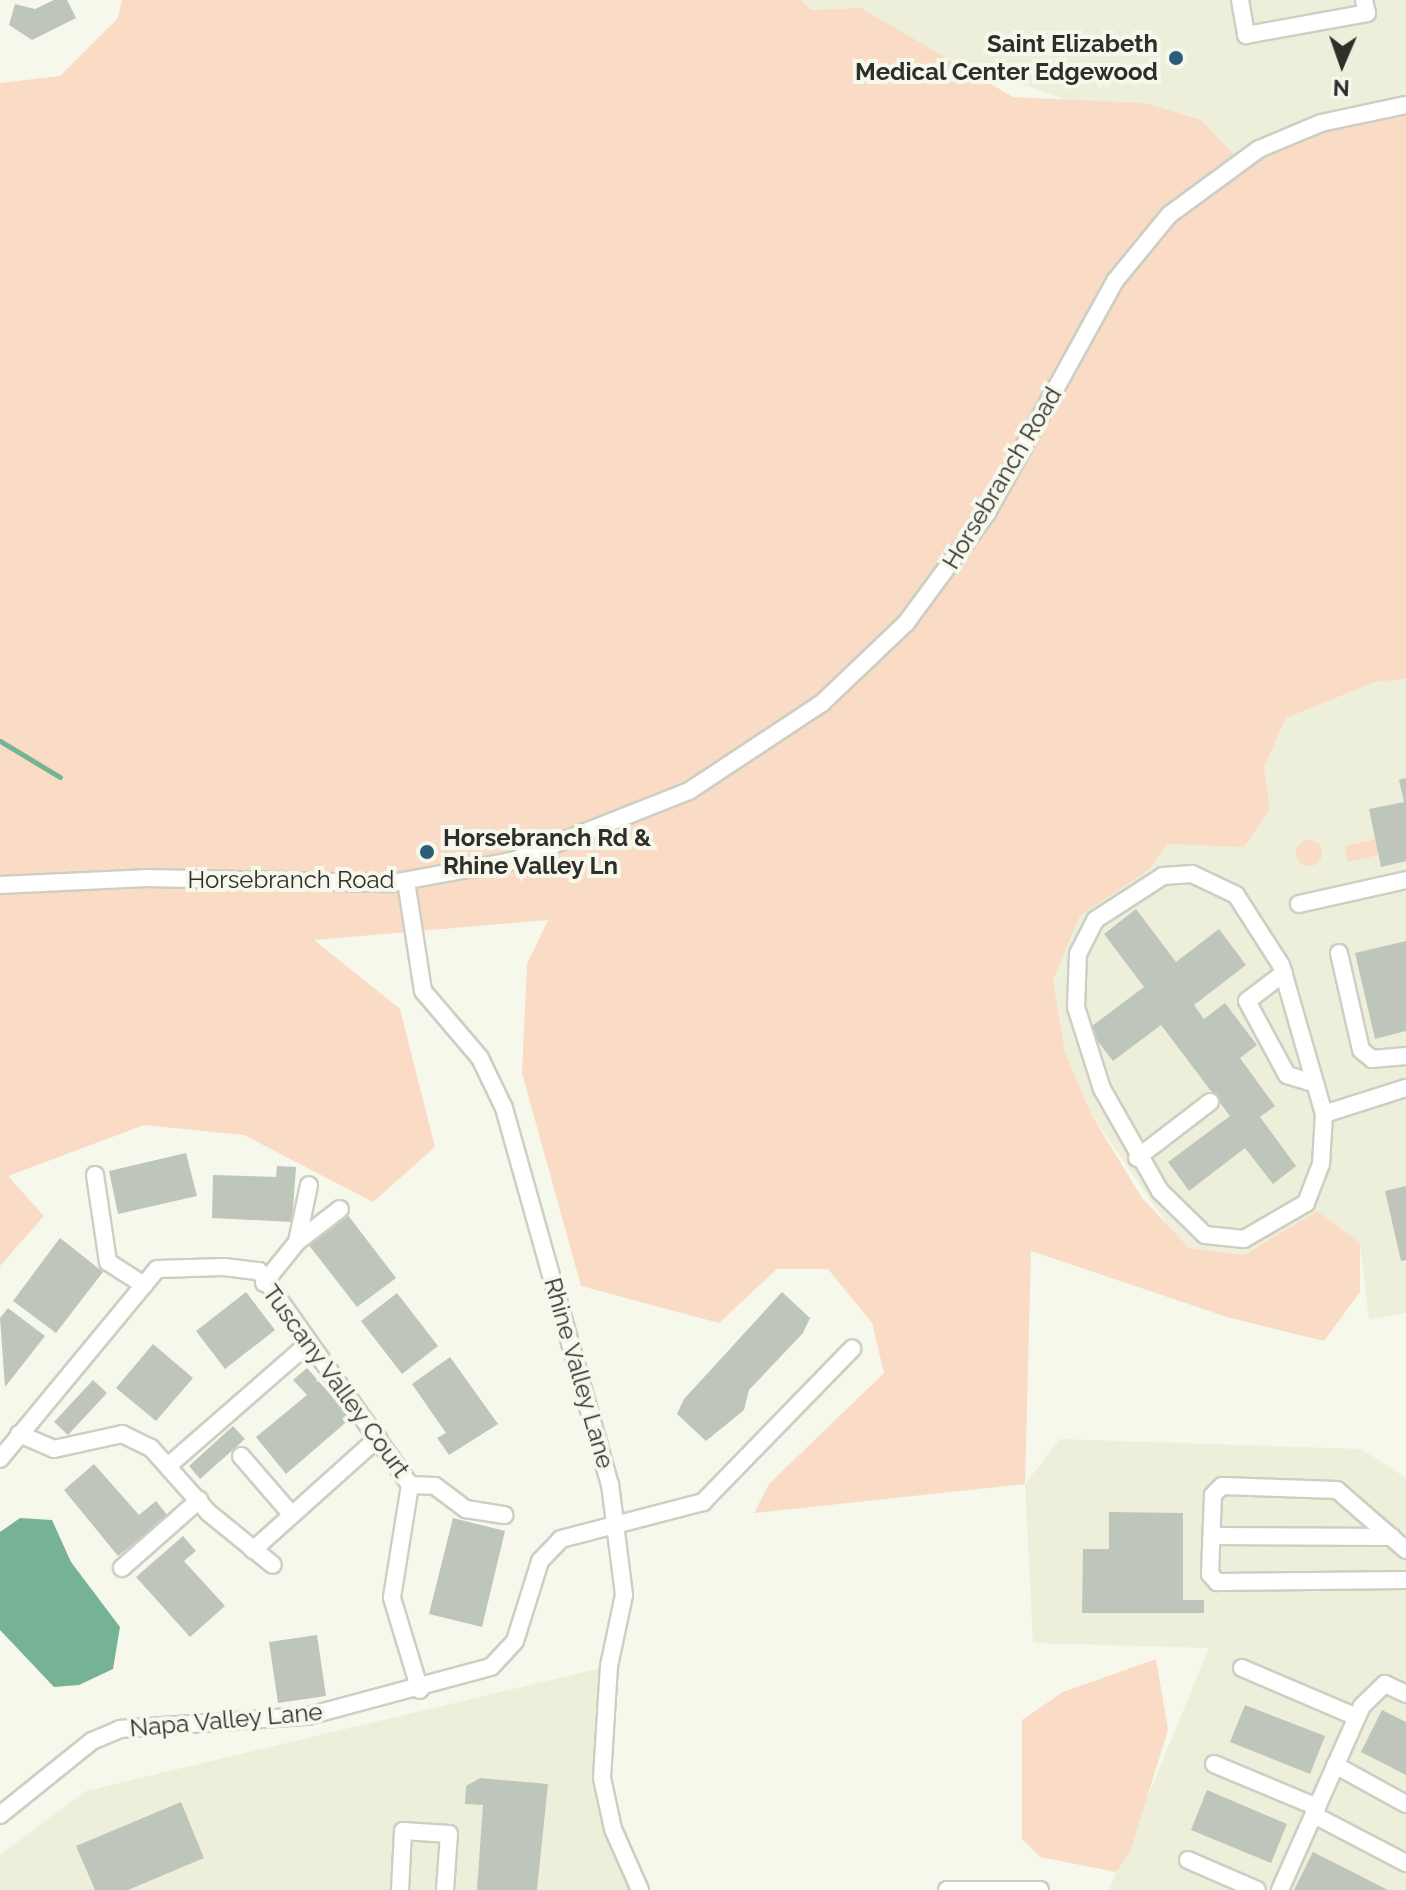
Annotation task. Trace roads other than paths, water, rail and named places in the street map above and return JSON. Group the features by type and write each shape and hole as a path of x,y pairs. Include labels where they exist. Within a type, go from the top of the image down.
{"street":[{"path":"1240,0 1246,35 1367,13 1364,0"},
{"name":"Horsebranch Road","path":"0,885 406,881 512,861 615,825 742,761 822,703 906,623 954,563 1115,281 1169,215 1259,149 1321,123 1406,105"},
{"path":"1163,876 1208,877 1236,895 1284,973 1316,1084 1324,1114 1321,1164 1306,1203 1244,1239 1223,1240 1188,1225 1137,1158 1083,1045 1076,1007 1078,954 1095,920 1163,876"},
{"path":"1299,904 1406,880"},
{"name":"Rhine Valley Lane","path":"406,881 423,991 480,1058 504,1108 615,1521 624,1595 609,1666 602,1778 613,1829 640,1890"},
{"path":"1339,953 1361,1050 1372,1059 1406,1056"},
{"path":"1284,973 1247,1001 1287,1075 1316,1084"},
{"path":"1324,1114 1406,1088"},
{"path":"1137,1158 1210,1102"},
{"path":"95,1175 108,1262 144,1285"},
{"path":"297,1242 309,1185"},
{"path":"264,1283 297,1242 340,1209"},
{"name":"Tuscany Valley Court","path":"0,1459 157,1269 224,1267 259,1271 264,1283 410,1485 392,1598 420,1690"},
{"path":"168,1466 308,1344"},
{"name":"Napa Valley Lane","path":"0,1815 92,1741 120,1729 308,1716 420,1690 491,1667 515,1641 546,1554 577,1531 615,1521 666,1517 703,1502 852,1349"},
{"path":"19,1434 54,1449 122,1434 168,1466 199,1500 273,1565"},
{"path":"253,1550 378,1438"},
{"path":"241,1456 291,1514"},
{"path":"410,1485 435,1486 466,1509 505,1515"},
{"path":"1406,1550 1337,1490 1222,1486 1213,1495 1210,1574 1217,1582 1406,1580"},
{"path":"122,1568 199,1500"},
{"path":"1212,1536 1392,1537"},
{"path":"1242,1668 1357,1717"},
{"path":"1280,1890 1357,1717 1385,1684 1406,1694"},
{"path":"1214,1764 1315,1811 1406,1863"},
{"path":"1335,1765 1406,1804"},
{"path":"400,1890 403,1831 449,1834 445,1890"},
{"path":"1188,1860 1257,1890"},
{"path":"947,1890 1040,1890"}],"waterway":[{"path":"0,741 60,777"}],"place":[{"name":"Saint Elizabeth Medical Center Edgewood","path":"1176,58"},
{"name":"Horsebranch Rd & Rhine Valley Ln","path":"427,852"}]}
